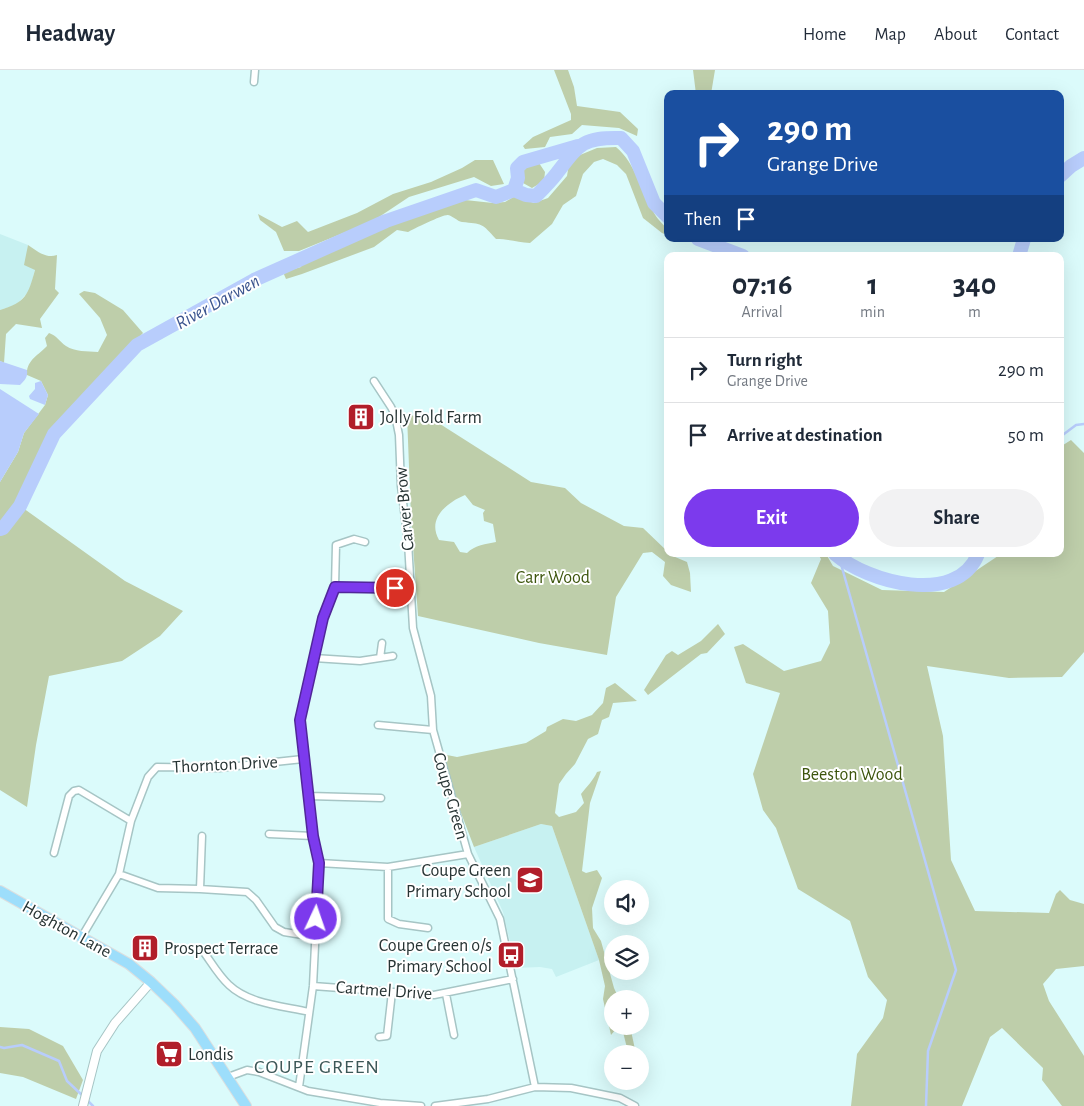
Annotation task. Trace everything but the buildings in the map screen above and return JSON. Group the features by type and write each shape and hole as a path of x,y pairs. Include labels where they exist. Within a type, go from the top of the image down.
{"main road":[{"name":"Hoghton Lane","path":"0,891 128,964 152,982 195,1028 246,1106"}],"street":[{"path":"254,82 255,70"},
{"name":"Carver Brow","path":"374,382 395,415 399,435 401,486 408,542 413,628 431,696 433,730"},
{"path":"299,1088 313,986 319,863 313,836 300,720 323,618 335,587 336,545 354,539 365,542"},
{"path":"335,587 395,588"},
{"path":"380,658 382,643"},
{"path":"314,658 360,661 394,656"},
{"name":"Coupe Green","path":"378,725 433,730 468,854 500,919 535,1087"},
{"name":"Thornton Drive","path":"81,938 119,874 131,821 148,777 157,767 219,768 303,759"},
{"path":"54,854 69,796 74,791 79,790 131,821"},
{"path":"309,796 381,798"},
{"path":"269,834 313,836"},
{"path":"200,889 202,836"},
{"path":"319,863 388,868 468,854"},
{"path":"388,868 388,919 399,924 428,928"},
{"path":"119,874 158,888 247,892 256,900 275,926 284,932 315,937"},
{"path":"203,951 229,985 244,996 309,1012"},
{"name":"Cartmel Drive","path":"313,986 434,995 513,979"},
{"path":"83,1106 98,1051 115,1023 152,982"},
{"path":"379,1036 388,1036 392,992"},
{"path":"446,994 454,1035"},
{"path":"228,1077 247,1070 258,1072 308,1091 380,1103 420,1106"},
{"path":"435,1106 488,1099 535,1087 571,1088 620,1098 635,1106"}],"shaded area":[{"path":"0,234 28,245 27,253 35,269 30,290 16,305 0,310"},
{"name":"Coupe Green Primary School","path":"541,824 552,826 599,960 556,977 552,969 540,967 516,968 503,912 474,847"}],"green space":[{"path":"554,70 568,70 574,87 577,106 620,112 638,129 637,136 619,128 582,125 572,134 550,137 545,147 525,149 523,146 533,137 571,120 571,114"},
{"path":"693,70 715,70 712,90 696,90"},
{"path":"616,147 623,154 633,169 654,214 664,225 664,234 643,218 626,174 617,165 603,159 594,162 583,174 576,196 563,205 552,224 530,243 496,239 481,225 460,221 452,216 445,215 408,232 397,230 374,247 302,274 286,279 283,272 301,267 302,262 391,224 465,200 493,203 505,202 515,196 534,203 548,198 567,176 569,164 580,155 597,148"},
{"path":"475,160 493,160 504,184 491,186 474,177 409,197 373,221 299,251 284,251 276,232 260,220 258,214 282,227 297,221 308,232 357,213 393,194 431,182"},
{"path":"529,163 539,163 545,172 544,181 532,188 523,183 521,176 522,169"},
{"path":"28,245 45,255 57,255 55,289 59,293 40,319 42,328 16,324 6,334 4,363 0,361 0,310 15,304 28,292 35,270 24,265"},
{"path":"84,291 95,293 123,310 143,333 48,435 18,504 0,525 0,482 18,452 24,433 45,405 48,395 41,381 27,375 29,365 47,346 45,338 49,333 70,348 98,352 107,335 100,318 79,294"},
{"name":"Carr Wood","path":"407,415 429,417 531,482 565,488 581,503 624,526 643,528 664,548 664,557 675,557 687,562 690,573 691,592 671,585 663,576 665,562 652,552 643,553 616,597 607,655 539,643 418,616 411,518","holes":["465,495 473,505 485,510 483,513 484,521 493,524 496,542 477,547 467,553 460,552 454,542 439,540 435,525 440,513 451,502"]},
{"name":"Beeston Wood","path":"1071,440 1084,453 1084,652 1062,677 1009,678 927,666 943,736 951,860 975,911 1049,913 1056,894 1060,890 1070,900 1084,904 1084,966 1056,969 1043,984 1049,1001 1084,1056 1084,1106 1062,1106 1042,1080 1043,1068 1002,1028 990,1037 962,1106 851,1106 857,1054 883,1018 887,1000 868,977 850,921 798,889 776,828 763,810 753,774 780,693 746,683 734,647 743,644 784,671 821,661 830,643 828,611 811,583 821,559 820,557 828,557 833,566 882,590 944,592 996,557 1064,557 1064,444"},
{"path":"23,508 125,581 183,611 160,636 122,661 49,676 27,807 0,790 0,532 5,530"},
{"path":"718,624 725,634 707,653 701,654 648,695 644,690 666,655 672,651 678,655 701,641"},
{"path":"615,683 637,701 613,703 609,717 602,720 598,734 588,739 575,764 559,784 555,813 559,817 576,812 584,803 581,794 597,772 601,771 590,803 582,871 586,873 597,870 602,878 592,908 593,928 601,941 604,952 604,980 612,980 615,990 604,990 599,960 552,826 541,824 474,847 453,792 442,754 457,757 526,743 546,731 547,727 563,719 576,721 592,715 603,703 606,688"},
{"path":"0,1027 29,1029 63,1046 83,1080 76,1099 23,1077 0,1073"},
{"path":"624,1035 632,1035 634,1045 626,1045"}],"water":[{"path":"0,361 27,370 26,378 20,385 0,384"},
{"path":"41,381 48,395 45,405 30,399 29,396 35,389 35,383"},
{"path":"0,389 39,414 24,433 18,452 0,482"}],"waterway":[{"name":"River Darwen","path":"0,529 3,528 20,506 54,434 137,345 254,280 386,221 476,190 496,197 514,190 526,195 536,196 577,149 583,144 598,139 621,138 633,151 654,203 664,213"},
{"name":"River Darwen","path":"514,190 518,178 517,168 523,162 578,146"},
{"name":"River Darwen","path":"1064,172 1084,158"},
{"name":"River Darwen","path":"706,242 732,252"},
{"name":"River Darwen","path":"1020,252 1023,242"},
{"path":"1064,434 1076,425 1084,424"},
{"path":"839,557 956,970 928,1051 926,1106"},
{"name":"River Darwen","path":"839,557 868,573 889,580 932,585 951,580 967,570 976,557"},
{"path":"0,1047 22,1045 59,1061 67,1081 83,1096"},
{"path":"87,1100 93,1106"}],"place":[{"name":"Jolly Fold Farm","path":"361,417"},
{"name":"Coupe Green Primary School","path":"530,880"},
{"name":"Prospect Terrace","path":"145,948"},
{"name":"Coupe Green o/s Primary School","path":"511,955"},
{"name":"Londis","path":"169,1054"}],"district":[{"name":"COUPE GREEN","path":"317,1066"}],"route":[{"path":"316,919 319,863 313,836 300,720 323,618 335,587 395,588"}]}
